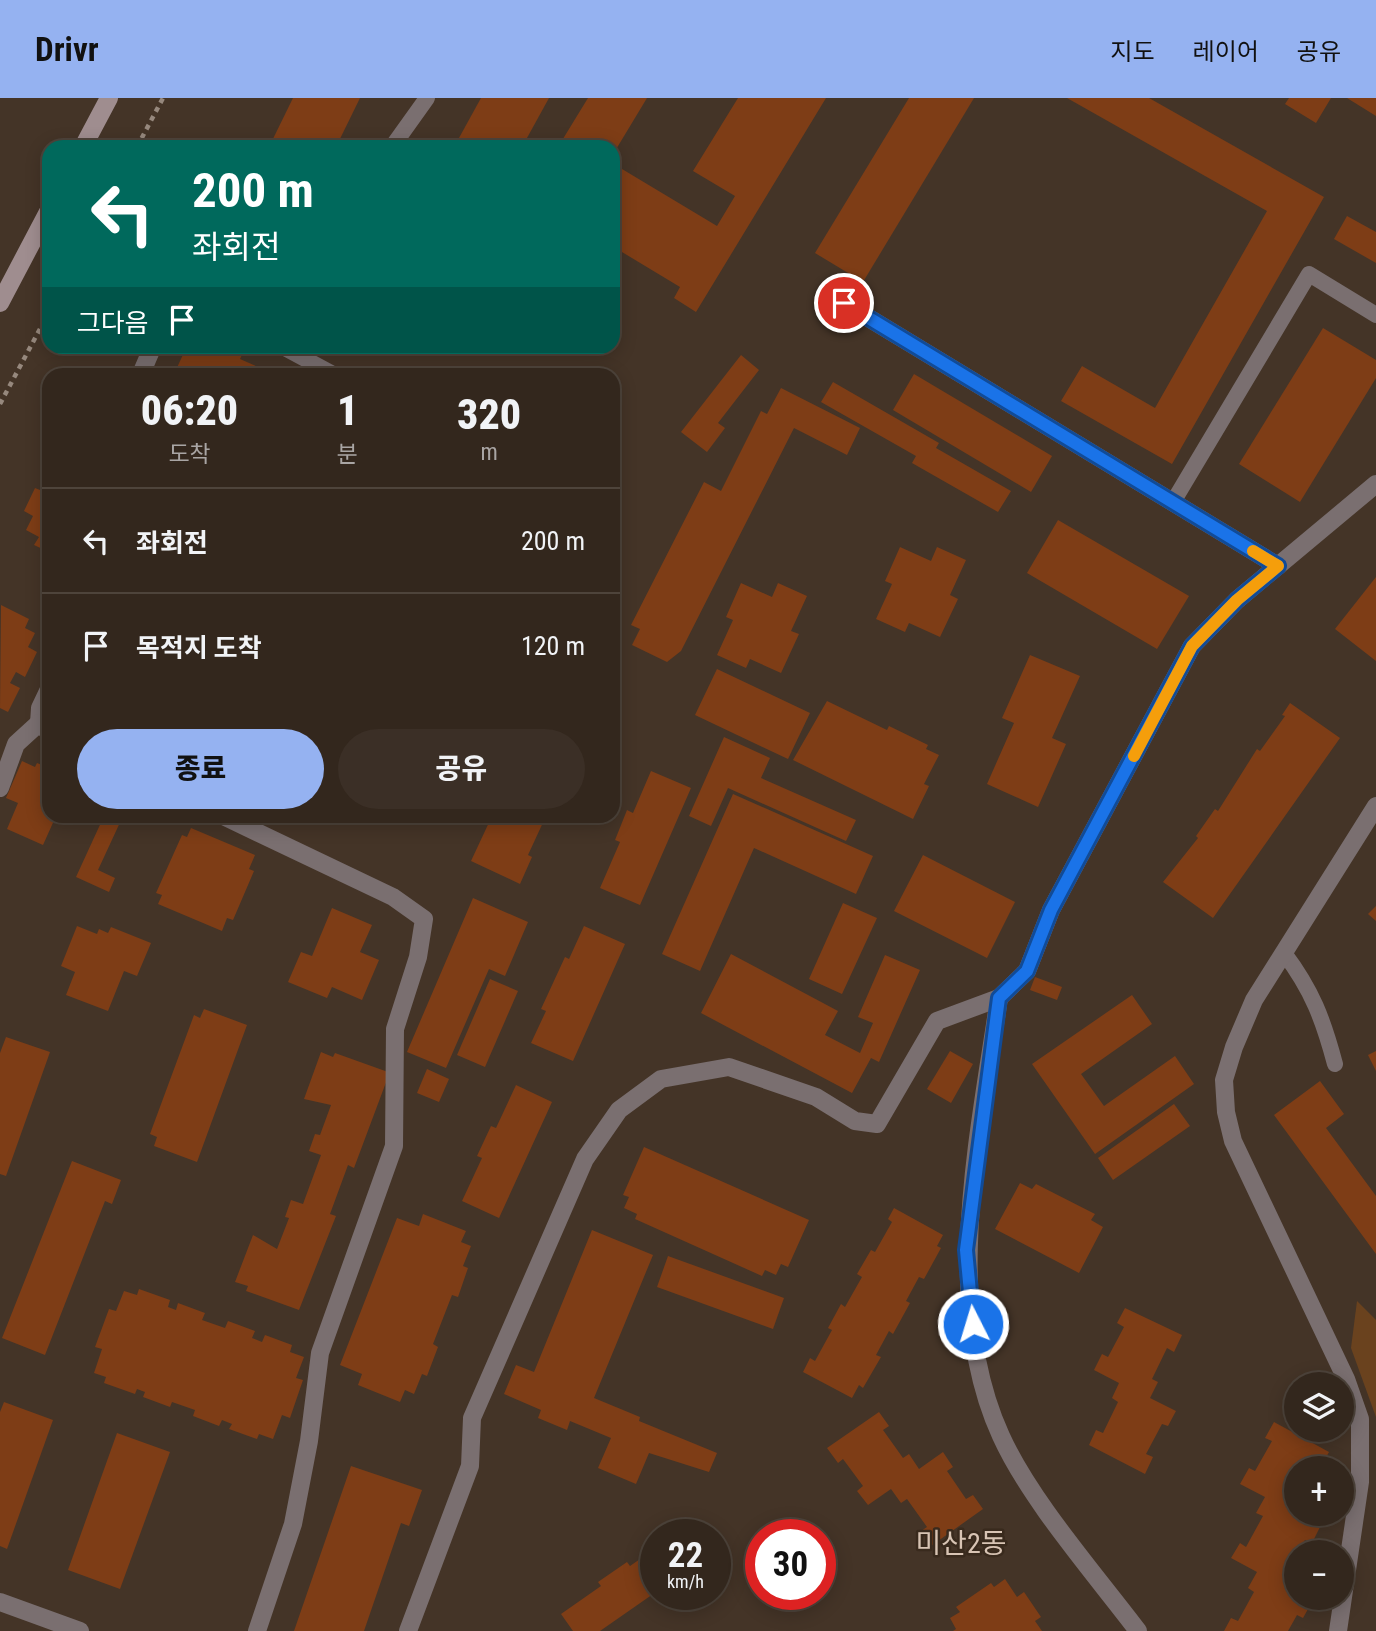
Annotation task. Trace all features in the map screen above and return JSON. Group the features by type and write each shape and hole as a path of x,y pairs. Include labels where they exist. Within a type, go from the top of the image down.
{"main road":[{"path":"87,140 109,98"},
{"path":"0,303 42,223"}],"street":[{"path":"844,303 1278,566"},
{"path":"408,1631 470,1466 472,1418 585,1159 619,1110 661,1079 729,1067 816,1097 855,1121 877,1124 937,1021 999,998 1027,971 1051,910 1192,646 1237,600 1376,484"},
{"path":"0,788 16,744 42,728"},
{"path":"1338,1631 1360,1482 1360,1419 1346,1379 1233,1141 1226,1112 1224,1080 1234,1047 1254,1000 1376,806"},
{"path":"238,823 393,897 424,919 418,957 395,1029 394,1146 320,1353 309,1441 293,1524 257,1631"},
{"path":"999,998 966,1250 977,1374 1001,1438 1027,1479 1138,1631"},
{"path":"0,1602 73,1630"}],"lane":[{"path":"397,140 427,98"},
{"path":"1173,502 1309,274 1376,315"},
{"path":"296,354 322,368"},
{"path":"1284,953 1305,981 1321,1012 1335,1065"}],"path":[{"path":"141,140 163,98"},
{"path":"0,404 42,325"}],"shaded area":[{"path":"1357,1301 1376,1320 1376,1417 1351,1348"}],"building":[{"path":"293,98 360,98 339,140 272,140"},
{"path":"481,98 549,98 526,140 458,140"},
{"path":"588,98 647,98 620,143 620,140 562,140"},
{"path":"738,98 826,98 696,312 674,298 680,287 620,251 620,168 717,226 735,196 693,171"},
{"path":"909,98 974,98 863,282 815,253"},
{"path":"1067,98 1149,98 1324,197 1172,464 1061,401 1082,366 1155,408 1267,211"},
{"path":"1289,98 1331,98 1316,123 1285,104"},
{"path":"1347,98 1376,98 1376,116"},
{"path":"1347,216 1376,232 1376,263 1334,239"},
{"path":"1323,328 1376,360 1376,378 1300,502 1239,464"},
{"path":"183,354 242,354 240,359 260,368 177,368"},
{"path":"741,355 759,370 718,423 725,428 707,452 681,432"},
{"path":"914,374 1052,456 1031,492 893,410"},
{"path":"833,382 939,443 936,448 1011,491 998,512 912,463 916,456 821,402"},
{"path":"781,388 860,428 847,455 794,428 681,651 667,662 632,645 640,629 631,625 704,482 721,491 761,411 767,414"},
{"path":"35,488 42,491 42,549 34,545 39,537 26,530 33,516 24,511"},
{"path":"1058,520 1189,596 1157,649 1027,573"},
{"path":"900,547 931,561 937,547 966,560 950,595 958,599 940,637 909,623 905,632 876,619 892,584 885,581"},
{"path":"1376,577 1376,661 1335,629"},
{"path":"741,583 772,597 778,583 807,596 791,631 799,634 781,673 750,659 746,668 717,655 733,620 726,617"},
{"path":"1,605 29,619 25,628 35,633 28,647 37,652 25,677 16,672 10,683 20,688 8,712 0,708"},
{"path":"1030,655 1080,676 1052,738 1066,744 1038,807 987,784 1014,723 1002,718"},
{"path":"717,669 810,713 788,759 695,715"},
{"path":"827,701 887,730 889,726 928,745 926,749 939,755 924,784 929,786 913,819 793,760"},
{"path":"1290,703 1340,738 1213,918 1163,882 1198,838 1196,836 1215,809 1218,811 1257,749 1260,751 1285,716 1282,715"},
{"path":"724,737 770,758 761,778 856,820 846,841 728,788 711,826 689,816"},
{"path":"22,761 35,767 37,763 42,765 42,823 53,823 43,845 7,829 18,803 6,798"},
{"path":"651,771 691,788 640,905 600,888 620,842 615,840 627,810 633,813"},
{"path":"733,794 873,856 856,894 754,848 700,971 662,954"},
{"path":"101,823 120,823 98,870 115,878 109,892 76,877"},
{"path":"489,823 543,823 528,855 532,857 520,884 471,861"},
{"path":"191,828 255,855 249,869 254,871 233,920 227,918 222,931 158,904 162,895 156,893 182,835 187,837"},
{"path":"923,855 1015,902 987,958 894,911"},
{"path":"473,898 528,922 505,976 489,969 446,1068 407,1052"},
{"path":"843,903 877,918 842,994 809,979"},
{"path":"1376,906 1376,921 1368,914"},
{"path":"332,908 372,925 360,952 379,960 362,1000 332,987 327,998 288,982 301,952 312,956"},
{"path":"77,926 97,934 99,929 108,933 111,927 151,943 137,976 124,971 108,1011 66,995 75,972 61,966"},
{"path":"584,926 625,944 573,1061 531,1043 546,1011 541,1009 565,957 569,959"},
{"path":"731,954 838,1011 825,1035 860,1053 873,1023 858,1017 885,955 920,970 879,1062 871,1058 852,1093 701,1013"},
{"path":"1035,977 1062,987 1057,1000 1030,990"},
{"path":"490,979 518,991 485,1067 457,1055"},
{"path":"1132,995 1152,1024 1081,1074 1104,1106 1175,1056 1194,1084 1095,1154 1032,1064"},
{"path":"204,1009 247,1025 197,1162 154,1146 157,1137 150,1134 194,1015 200,1018"},
{"path":"6,1037 50,1052 6,1176 0,1174 0,1053"},
{"path":"950,1051 973,1064 951,1103 927,1089"},
{"path":"1376,1051 1376,1071 1368,1055"},
{"path":"321,1052 333,1057 335,1053 388,1072 388,1077 354,1168 348,1165 330,1214 336,1216 299,1310 246,1291 248,1286 235,1282 253,1235 277,1249 289,1218 285,1217 291,1200 303,1204 321,1155 309,1151 315,1134 320,1135 331,1105 304,1099"},
{"path":"427,1069 449,1079 439,1102 417,1093"},
{"path":"1320,1081 1344,1114 1326,1128 1376,1196 1376,1254 1274,1115"},
{"path":"516,1085 552,1102 499,1218 462,1201 482,1158 477,1156 491,1126 496,1128"},
{"path":"1174,1104 1190,1126 1113,1180 1098,1158"},
{"path":"644,1147 809,1220 788,1267 781,1264 776,1275 765,1270 762,1276 635,1219 637,1214 624,1208 629,1197 623,1195"},
{"path":"72,1161 121,1180 112,1204 105,1201 45,1355 2,1338"},
{"path":"1020,1183 1032,1189 1036,1184 1095,1214 1091,1220 1103,1227 1079,1273 995,1229"},
{"path":"894,1208 943,1235 937,1246 941,1248 924,1279 919,1277 906,1301 910,1303 893,1334 889,1331 876,1355 881,1357 863,1388 859,1385 852,1398 803,1372 810,1358 815,1361 832,1330 828,1328 841,1304 845,1307 862,1277 857,1274 871,1250 875,1252 892,1222 888,1219"},
{"path":"423,1214 466,1231 461,1242 471,1246 463,1266 468,1268 458,1297 452,1295 433,1344 438,1347 427,1376 422,1374 414,1394 405,1390 400,1402 358,1385 362,1374 340,1365 397,1218 419,1226"},
{"path":"592,1230 653,1255 594,1398 640,1417 639,1421 717,1453 709,1472 649,1453 636,1484 598,1468 611,1438 570,1421 567,1430 538,1418 541,1410 504,1394 516,1365 534,1372"},
{"path":"668,1256 784,1298 773,1329 657,1287"},
{"path":"139,1289 170,1300 168,1307 176,1310 178,1303 205,1313 202,1320 225,1328 228,1321 255,1331 252,1338 262,1342 265,1335 292,1345 290,1352 304,1357 296,1378 303,1380 290,1418 282,1415 273,1439 259,1434 257,1439 229,1429 232,1424 222,1420 219,1426 193,1416 195,1410 172,1402 170,1407 143,1397 145,1392 137,1389 135,1394 104,1383 106,1377 94,1373 102,1349 95,1347 109,1309 116,1311 124,1291 137,1295"},
{"path":"1125,1308 1182,1335 1174,1352 1167,1348 1152,1379 1158,1382 1150,1398 1176,1411 1168,1426 1162,1424 1146,1454 1153,1457 1145,1474 1089,1445 1096,1430 1103,1433 1118,1402 1112,1398 1119,1383 1094,1370 1102,1354 1108,1357 1124,1327 1117,1323"},
{"path":"4,1402 53,1420 7,1549 0,1546 0,1412"},
{"path":"879,1412 889,1426 883,1430 903,1458 909,1454 919,1469 943,1452 953,1467 947,1471 966,1499 973,1495 983,1509 931,1546 921,1531 927,1527 907,1499 901,1503 891,1489 868,1505 857,1491 863,1486 843,1459 838,1463 827,1448"},
{"path":"1274,1422 1284,1427 1284,1442 1311,1442 1329,1452 1327,1456 1284,1456 1284,1526 1320,1527 1314,1540 1284,1540 1284,1610 1308,1610 1303,1618 1297,1615 1288,1631 1224,1631 1231,1618 1238,1621 1254,1592 1248,1588 1257,1572 1231,1558 1240,1543 1246,1547 1263,1516 1256,1513 1265,1497 1240,1484 1249,1468 1255,1471 1272,1441 1265,1438"},
{"path":"117,1433 170,1452 120,1589 68,1570"},
{"path":"351,1466 422,1490 409,1526 401,1523 364,1631 294,1631"},
{"path":"640,1559 640,1603 600,1631 573,1631 561,1614 601,1586 598,1582 627,1562 630,1566"},
{"path":"1005,1579 1017,1597 1024,1592 1041,1617 1035,1621 1042,1631 953,1631 956,1629 950,1618 960,1612 956,1607 991,1583 994,1587"}],"slow traffic":[{"path":"1134,756 1192,646 1237,600 1278,566 1253,551"}],"district":[{"name":"미산2동","path":"961,1543"}],"route":[{"path":"844,303 1278,566 1237,600 1192,646 1051,910 1027,971 999,998 966,1250 973,1324"}]}
